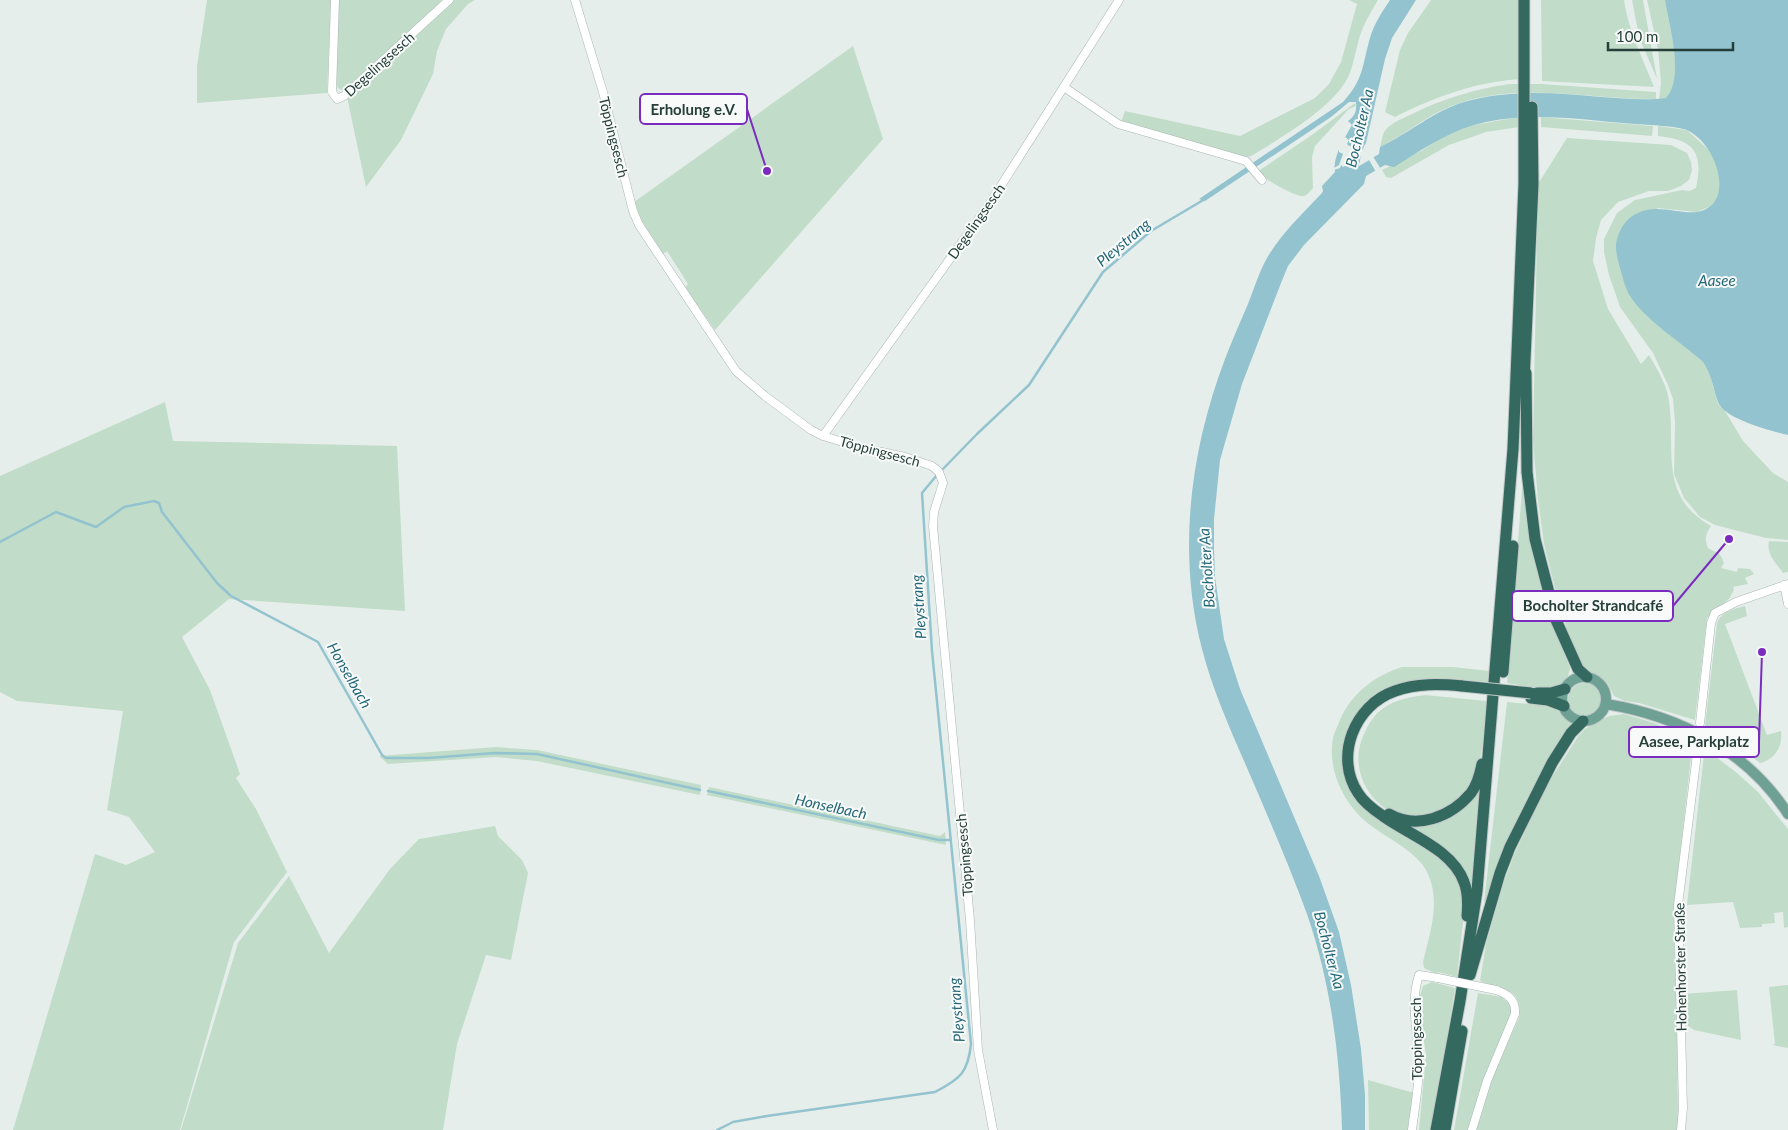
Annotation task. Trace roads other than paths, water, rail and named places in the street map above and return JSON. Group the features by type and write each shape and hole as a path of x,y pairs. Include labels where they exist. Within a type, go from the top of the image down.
{"highway":[{"path":"1524,0 1528,28"},
{"path":"1531,0 1528,28 1527,472 1535,538 1556,620 1578,669 1586,677"},
{"path":"1436,1130 1460,1001 1477,891 1513,449 1529,184"},
{"path":"1445,1130 1455,1078 1482,891 1508,621 1526,359"},
{"path":"1460,1001 1468,903 1464,882 1453,865 1440,851 1369,807 1358,794 1350,779 1347,762 1348,744 1364,712 1378,698 1395,691 1437,684 1462,689 1531,695 1551,693 1565,689"},
{"path":"1462,689 1417,691 1382,703 1372,712 1356,740 1353,759 1355,777 1366,797 1381,810 1400,819 1411,821 1427,820 1446,815 1459,805 1472,792 1480,774 1493,703"},
{"path":"1531,695 1564,706"},
{"path":"1470,975 1510,847 1552,763 1571,734 1584,721"}],"main road":[{"path":"1586,677 1594,679 1604,690 1606,704 1600,715 1584,721 1571,717 1564,706 1563,694 1565,689 1574,680 1586,677"},
{"path":"1606,704 1631,708 1655,715 1680,724 1703,736 1743,763 1766,786 1788,814"}],"street":[{"name":"Degelingsesch","path":"335,0 332,92 337,99 344,96 449,0"},
{"name":"Töppingsesch","path":"575,0 603,92 633,211 639,225 736,372 797,420 823,436 932,466 940,472 943,483 934,512 933,526 970,920 978,1050 993,1130"},
{"name":"Degelingsesch","path":"823,436 990,203 1119,0"},
{"path":"1064,87 1118,124 1247,162 1262,180"},
{"path":"1700,723 1711,623 1715,613 1736,602 1786,585 1788,604"},
{"name":"Hohenhorster Straße","path":"1681,1130 1682,1088 1678,904 1698,746"},
{"name":"Töppingsesch","path":"1412,1130 1419,1072 1414,1014 1416,986 1419,976 1496,990 1506,994 1514,1003 1515,1014 1487,1081 1472,1130"}],"water":[{"name":"Aasee","path":"1390,0 1416,0 1392,38 1385,59 1359,166 1379,154 1380,147 1442,111 1464,102 1481,98 1532,93 1634,99 1666,98 1672,89 1675,65 1665,0 1788,0 1788,435 1738,419 1722,408 1703,362 1645,314 1630,296 1624,283 1616,246 1620,231 1629,218 1646,210 1655,209 1697,212 1709,207 1717,197 1719,179 1713,158 1705,144 1687,130 1662,126 1554,117 1494,120 1474,125 1432,143 1394,167 1385,165 1366,176 1364,184 1304,245 1288,266 1242,384 1220,460 1214,519 1215,577 1224,639 1240,689 1319,876 1339,932 1351,985 1361,1049 1365,1095 1365,1130 1342,1130 1333,1020 1322,967 1300,895 1215,692 1202,649 1194,613 1189,539 1191,502 1203,430 1225,359 1267,258 1286,232 1322,193 1322,186 1335,172 1335,160 1352,125 1348,121 1355,113 1356,102 1349,102 1331,117 1205,201 1199,199 1343,102 1359,79 1372,33 1378,18"}],"waterway":[{"name":"Pleystrang","path":"941,471 1029,385 1103,272 1151,231 1205,199"},
{"name":"Pleystrang","path":"717,1130 733,1122 767,1116 935,1092 957,1079 968,1062 971,1044 932,651 922,493 937,475"},
{"name":"Honselbach","path":"0,542 56,512 96,527 124,507 154,501 159,503 162,512 217,583 231,596 318,642 382,755 386,758 429,758 494,753 537,754 700,790"},
{"name":"Honselbach","path":"708,791 939,840 950,840"}],"place":[{"name":"Erholung e.V.","path":"767,171"},
{"name":"Bocholter Strandcafé","path":"1729,539"},
{"name":"Aasee, Parkplatz","path":"1762,652"}],"water label":[{"name":"Bocholter Aa","path":"1359,128"},
{"name":"Bocholter Aa","path":"1206,568"},
{"name":"Bocholter Aa","path":"1330,950"}]}
